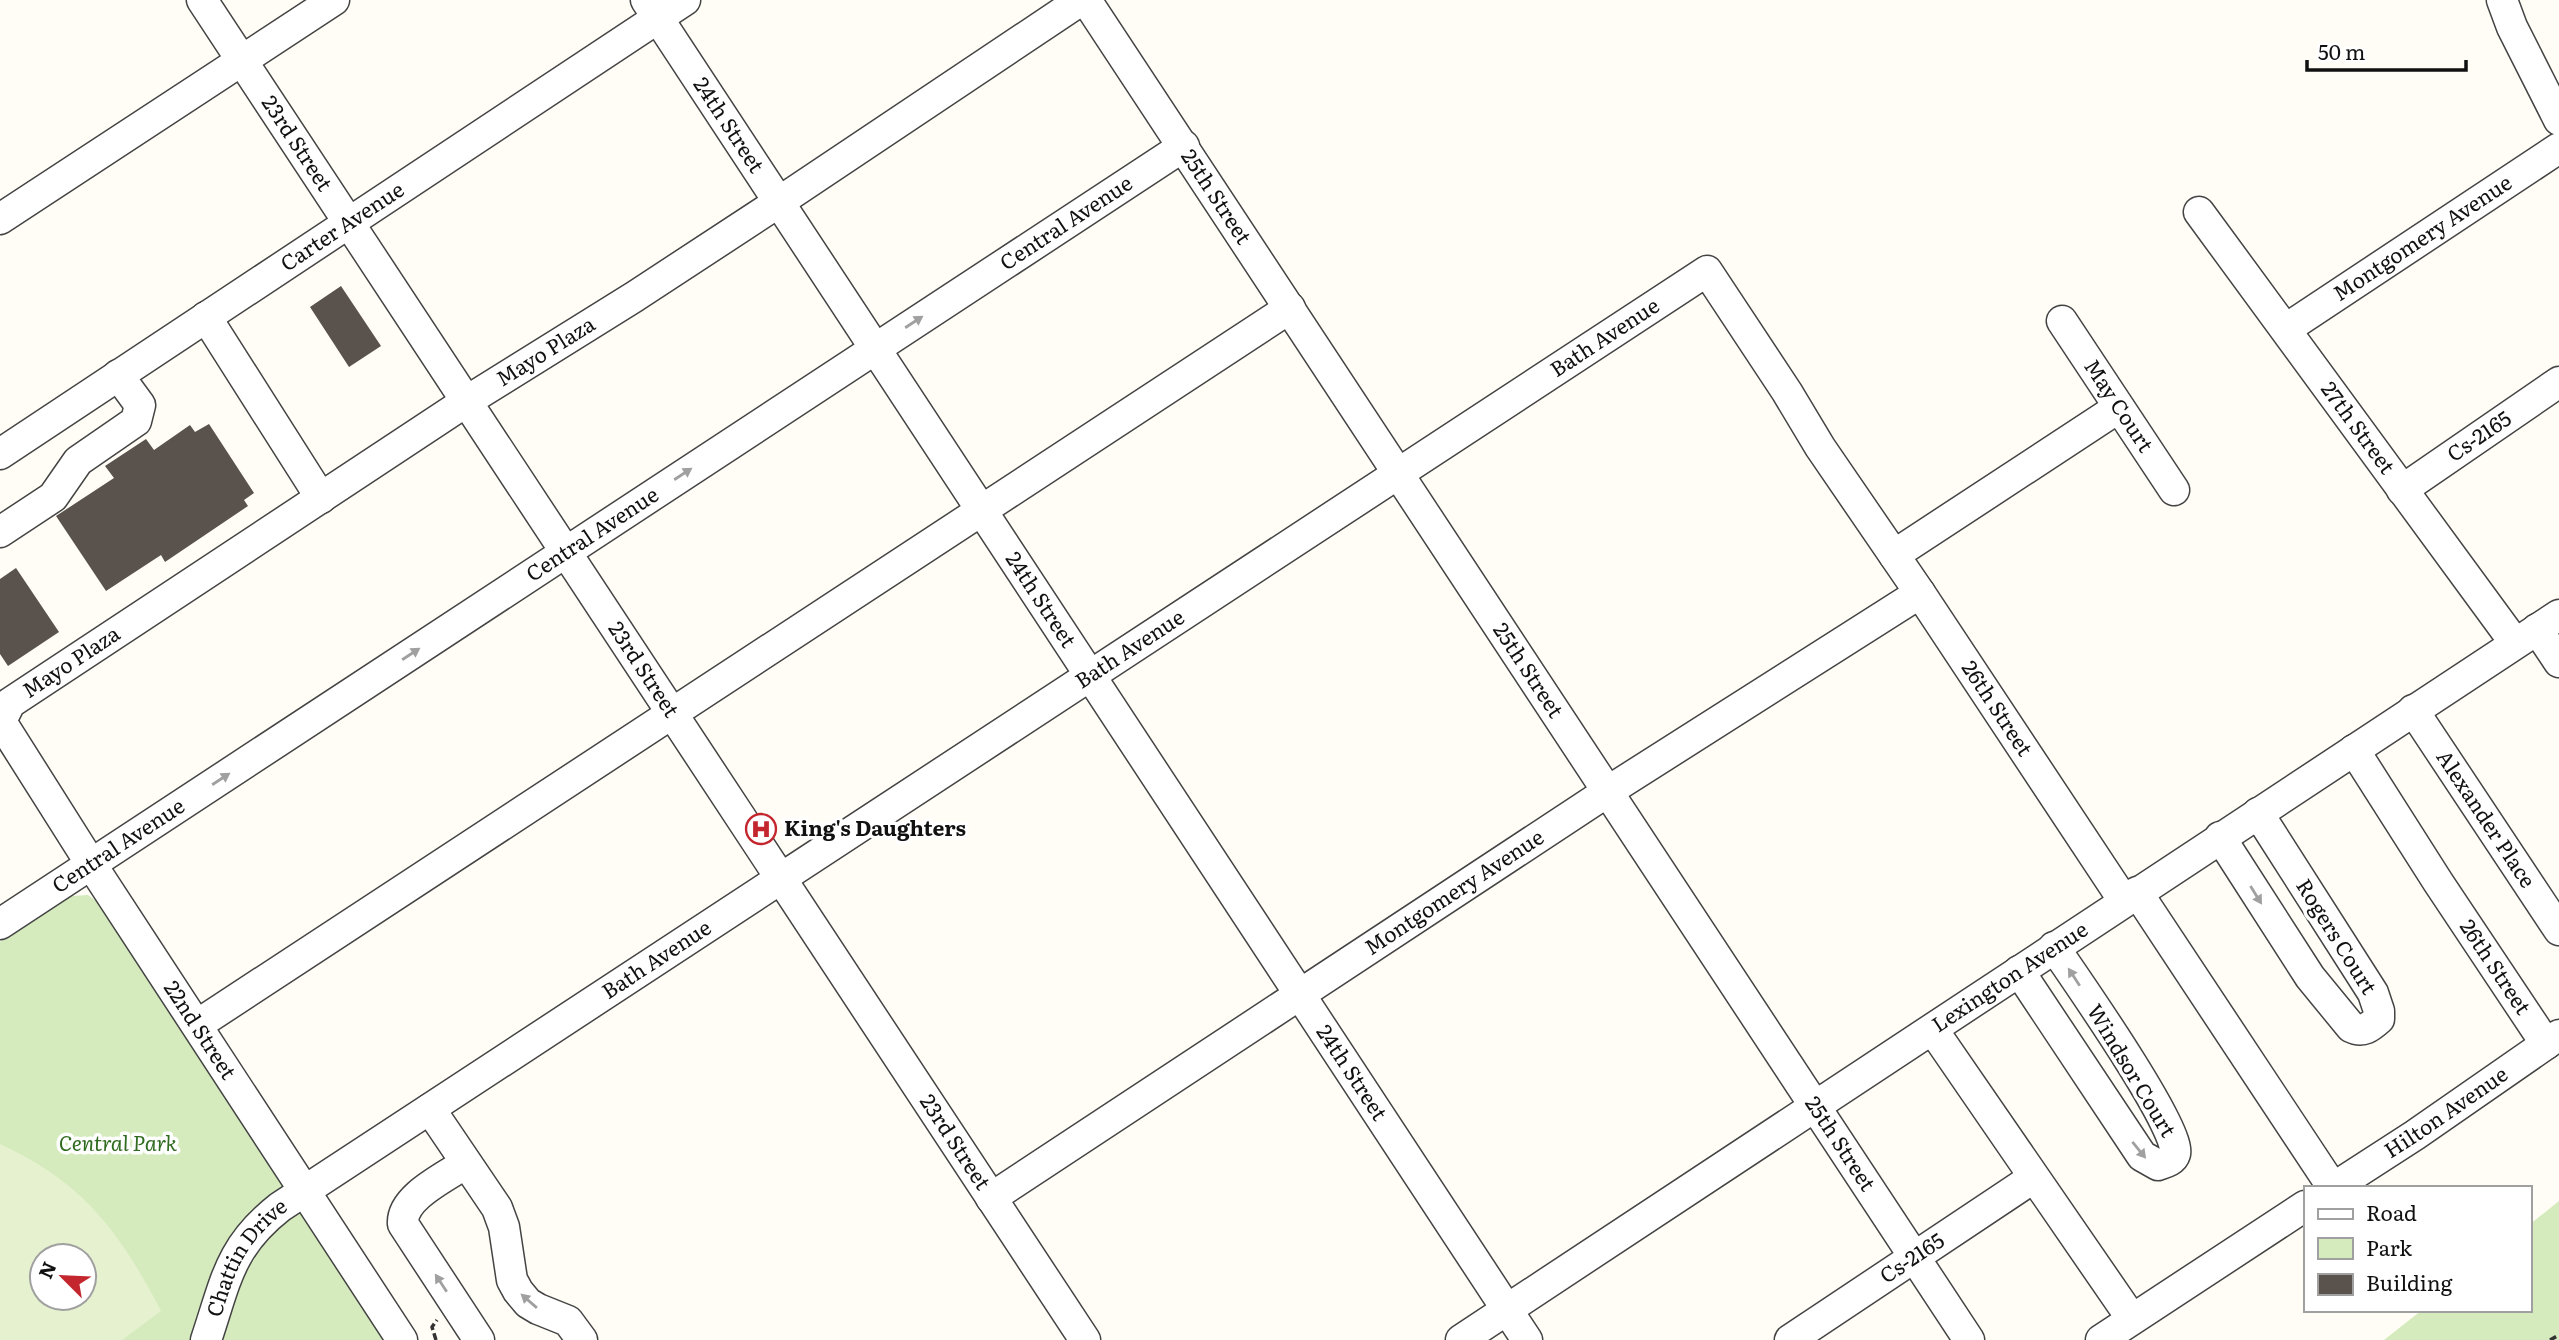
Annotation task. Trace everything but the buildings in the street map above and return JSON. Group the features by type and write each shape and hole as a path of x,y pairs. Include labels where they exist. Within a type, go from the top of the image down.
{"street":[{"name":"23rd Street","path":"202,0 1085,1340"},
{"path":"0,219 334,0"},
{"name":"Carter Avenue","path":"0,454 348,222 652,9 685,0"},
{"name":"25th Street","path":"1084,0 1184,145 1969,1340"},
{"name":"Mayo Plaza","path":"2,714 467,401 634,297 1084,0"},
{"path":"2502,0 2512,27 2559,120"},
{"name":"24th Street","path":"652,9 1527,1340"},
{"name":"Central Avenue","path":"0,923 1184,145"},
{"name":"Montgomery Avenue","path":"2286,330 2559,148"},
{"name":"27th Street","path":"2199,212 2402,490 2537,629 2559,662"},
{"name":"Bath Avenue","path":"306,1191 1707,271 1869,518"},
{"path":"197,1025 1290,308"},
{"path":"206,317 321,498"},
{"name":"May Court","path":"2062,321 2174,491"},
{"path":"4,523 53,497 78,461 136,421 140,405 118,375"},
{"name":"Cs-2165","path":"2402,490 2559,382"},
{"path":"1894,555 2118,408"},
{"name":"26th Street","path":"1869,518 2332,1186"},
{"name":"Montgomery Avenue","path":"991,1198 1607,792 1920,593"},
{"name":"Lexington Avenue","path":"1461,1340 2537,629"},
{"name":"Alexander Place","path":"2413,710 2559,930"},
{"name":"22nd Street","path":"2,714 91,864 402,1340"},
{"name":"26th Street","path":"2354,750 2438,882 2553,1040"},
{"name":"Rogers Court","path":"2220,837 2310,976 2351,1027 2356,1030 2368,1029 2379,1019 2373,993 2258,813"},
{"name":"Windsor Court","path":"2019,971 2142,1156 2158,1165 2172,1159 2176,1152 2174,1138 2145,1086 2054,947"},
{"path":"2310,976 2348,952"},
{"path":"2073,1053 2108,1029"},
{"path":"1933,1030 2132,1319"},
{"name":"Hilton Avenue","path":"2336,1186 2553,1040"},
{"path":"2109,1109 2145,1086"},
{"path":"430,1109 497,1208 504,1227 512,1280 517,1291 538,1309 568,1321 582,1340"},
{"path":"466,1163 411,1200 402,1216 403,1224 479,1340"},
{"name":"Cs-2165","path":"1790,1340 2033,1178"},
{"name":"Chattin Drive","path":"206,1340 232,1262 241,1245 263,1220 306,1191"},
{"path":"2101,1340 2304,1207"}],"path":[{"path":"433,1339 432,1327 435,1320"},
{"path":"2550,1340 2559,1335"}],"green space":[{"name":"Central Park","path":"88,895 98,902 386,1340 0,1340 0,942 65,899"},
{"path":"0,1144 29,1159 77,1193 114,1233 130,1257 161,1311 122,1340 0,1340"},
{"path":"2559,1201 2559,1340 2384,1340 2419,1312 2531,1312 2531,1223"}],"place":[{"name":"King's Daughters","path":"761,829"}]}
